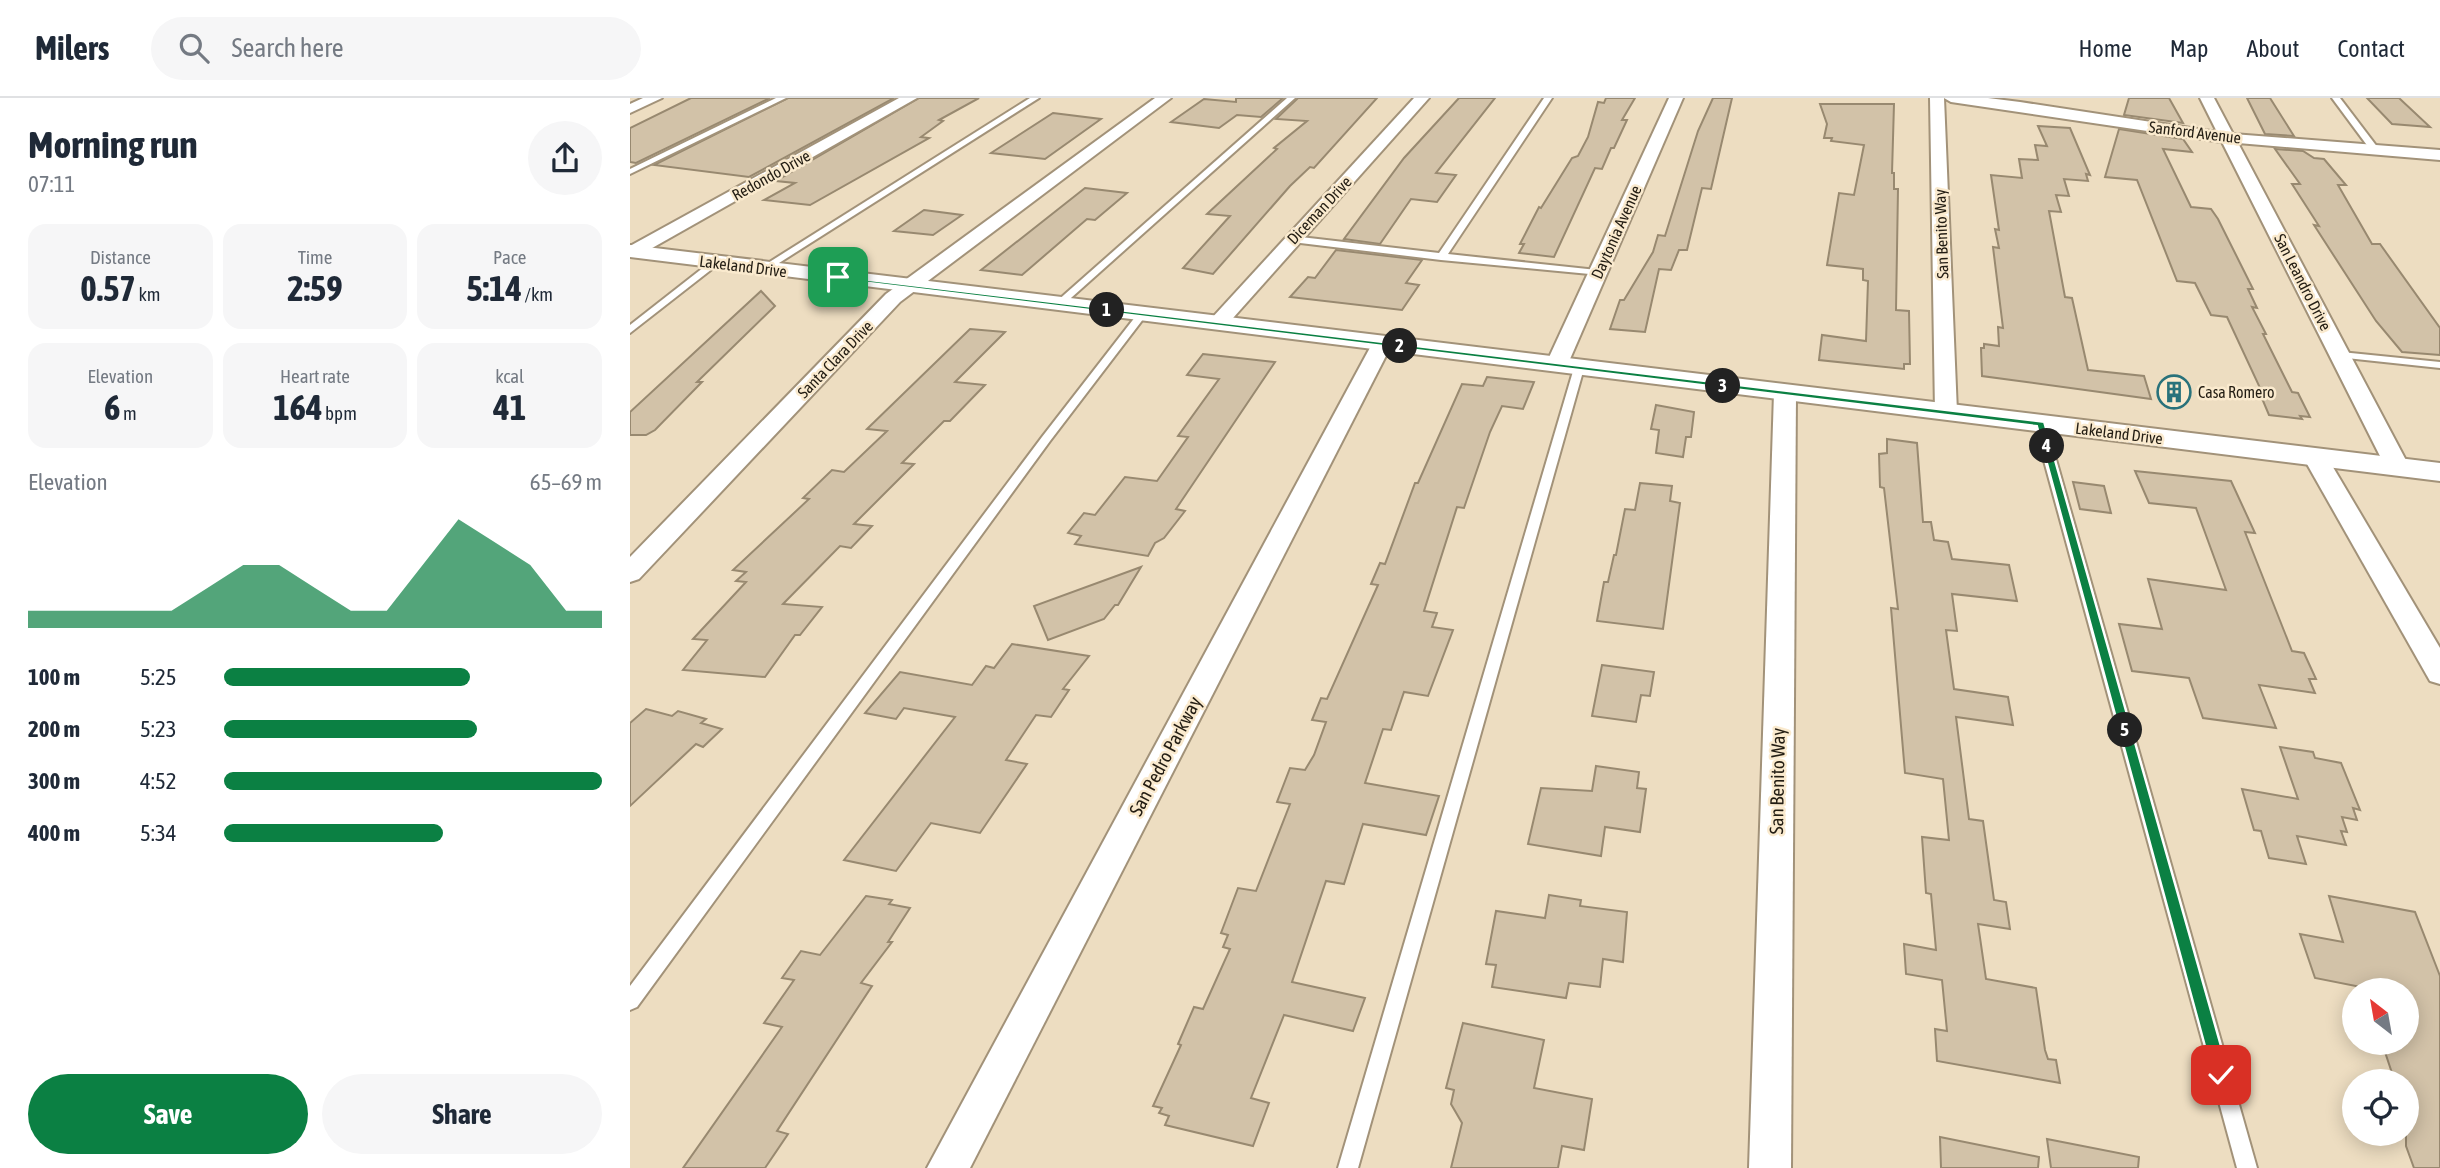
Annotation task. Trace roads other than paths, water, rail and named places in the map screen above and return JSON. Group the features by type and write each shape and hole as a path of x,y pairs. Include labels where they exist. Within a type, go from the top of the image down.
{"street":[{"path":"630,109 655,98"},
{"name":"Redondo Drive","path":"631,251 911,98"},
{"name":"Santa Clara Drive","path":"630,573 893,298 1164,98"},
{"name":"Diceman Drive","path":"1218,323 1422,98"},
{"name":"Daytonia Avenue","path":"1567,367 1597,273 1676,98"},
{"name":"San Benito Way","path":"1937,98 1945,412"},
{"name":"Sanford Avenue","path":"1951,98 2228,138 2440,155"},
{"name":"San Leandro Drive","path":"2207,98 2397,466"},
{"name":"Lakeland Drive","path":"631,251 2440,472"},
{"name":"San Pedro Parkway","path":"948,1168 1382,344"},
{"name":"San Benito Way","path":"1770,1168 1786,393"},
{"path":"2315,457 2440,673"}],"lane":[{"path":"630,172 782,98"},
{"path":"765,268 1035,98"},
{"path":"1059,304 1291,98"},
{"path":"1441,257 1548,98"},
{"path":"2336,98 2375,150"},
{"path":"1292,239 1597,273"},
{"path":"630,330 716,262"},
{"path":"630,1000 1046,439 1142,314"},
{"path":"2341,355 2440,365"},
{"path":"1348,1168 1567,367"},
{"path":"2040,424 2247,1168"}],"place":[{"name":"Casa Romero","path":"2174,392"}]}
